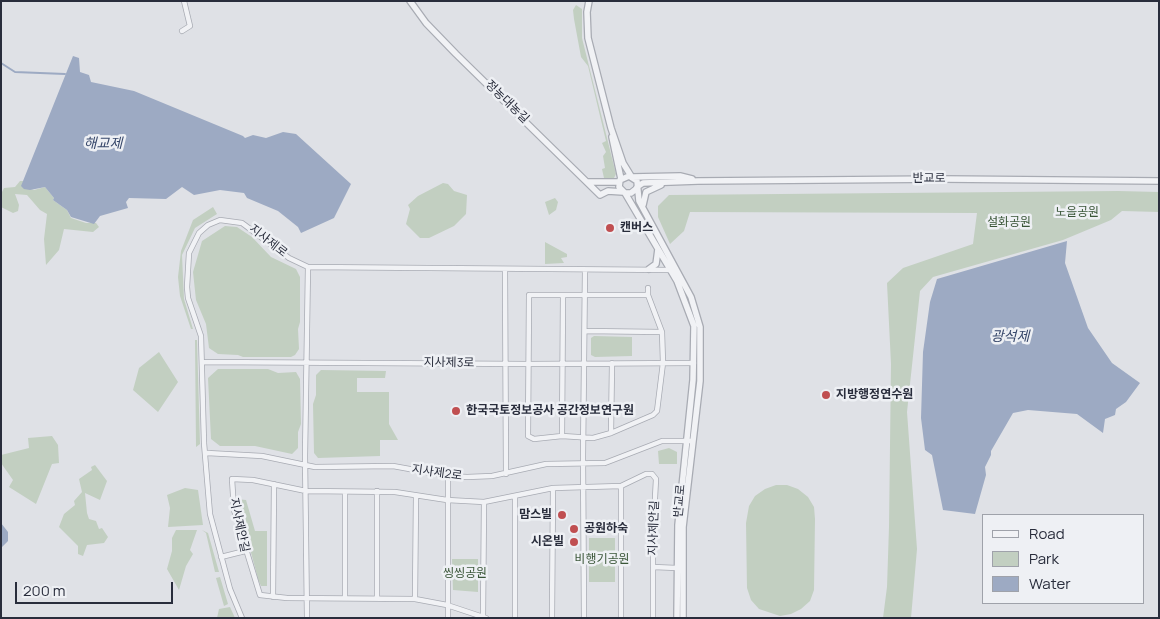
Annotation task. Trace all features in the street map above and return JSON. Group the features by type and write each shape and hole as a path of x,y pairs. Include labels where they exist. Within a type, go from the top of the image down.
{"street":[{"path":"182,31 190,26 184,1"},
{"name":"정농대농길","path":"410,1 426,23 598,193"},
{"path":"589,1 587,12 588,38 611,128 620,181 624,192"},
{"path":"598,193 608,191 632,193 637,188 637,181 625,166 611,128"},
{"name":"반교로","path":"632,177 680,176 698,181"},
{"path":"586,182 604,183 632,177"},
{"name":"반교로","path":"683,618 683,527 700,372 701,334 691,298 643,205 639,201 637,188 643,183 698,181 944,179 1159,181"},
{"path":"598,193 604,183"},
{"path":"643,205 646,192 665,183"},
{"name":"반교로","path":"624,192 671,270 684,297 694,326 694,362 679,499 677,618"},
{"name":"지사제로","path":"242,618 230,589 210,514 207,453 204,443 201,336 188,298 187,287 189,253 199,233 208,225 220,220 242,222 289,258 308,267 671,270"},
{"path":"649,269 656,264 658,247"},
{"path":"307,618 306,363 308,267"},
{"path":"505,270 506,474"},
{"path":"584,618 585,270"},
{"path":"648,288 648,295 662,332 663,363 657,411 653,415 611,433 593,438 562,436 534,439 528,436 529,295 648,295"},
{"path":"562,296 562,436"},
{"path":"585,331 662,332"},
{"name":"지사제3로","path":"203,362 505,364 694,362"},
{"path":"611,433 612,363"},
{"name":"지사제2로","path":"207,453 262,456 306,466 388,466 448,476 492,476 546,464 605,463 662,442 692,441"},
{"name":"지사제안길","path":"273,597 260,596 234,510 232,479 253,480 306,491 377,491 447,500 484,502 553,488 621,486 646,474 652,474 656,479 653,618"},
{"path":"448,476 448,618"},
{"path":"274,484 273,597 415,599 447,605 485,617 484,502"},
{"path":"621,486 621,618"},
{"path":"552,618 553,488"},
{"path":"377,491 377,597"},
{"path":"345,492 345,598"},
{"path":"415,599 416,496"},
{"path":"515,496 515,618"},
{"path":"221,557 245,551"},
{"path":"653,568 677,568"}],"green space":[{"path":"576,5 582,9 582,38 616,174 614,178 604,178 602,169 605,168 603,156 606,152 602,143 606,141 588,66 581,57 573,10"},
{"path":"20,181 24,181 22,186 34,190 45,187 54,198 53,200 67,210 71,218 86,223 96,223 99,227 93,232 64,229 59,250 46,265 44,239 47,214 40,210 27,195 15,194 19,205 18,211 13,213 1,207 1,194 4,188 15,187"},
{"path":"443,183 448,184 454,191 467,195 466,214 454,226 429,238 420,238 406,224 410,209 408,205 418,196"},
{"name":"설화공원","path":"1159,192 1159,212 1122,211 1111,220 1063,240 933,277 920,291 907,412 917,549 911,618 883,618 887,587 889,527 891,364 887,283 903,268 973,244 977,213 690,212 684,231 670,244 658,217 658,206 669,195"},
{"path":"555,198 558,202 556,210 549,215 545,202"},
{"path":"213,207 217,214 195,228 182,255 184,299 193,329 191,329 180,296 178,277 181,251 193,220"},
{"path":"225,226 237,227 252,237 271,257 296,269 300,277 300,322 298,329 299,349 295,355 291,357 243,357 218,354 209,348 206,324 196,300 193,272 202,241"},
{"path":"545,242 567,254 567,257 561,258 564,263 545,264"},
{"path":"594,336 632,337 632,356 595,357 591,355 591,338"},
{"path":"195,340 197,340 200,444 196,447"},
{"path":"159,352 178,382 158,412 133,390 139,368"},
{"path":"218,369 268,369 278,373 296,372 300,379 301,424 298,432 298,448 292,454 255,446 220,446 211,439 208,378"},
{"path":"321,370 386,371 385,378 357,378 357,392 389,392 389,424 398,440 380,440 380,456 318,458 314,453 313,404 316,395 316,375"},
{"path":"52,436 58,445 59,463 52,464 36,504 9,487 13,480 1,463 1,455 29,448 28,438"},
{"path":"669,448 677,452 677,464 659,464 658,451"},
{"path":"95,465 107,481 100,500 85,493 87,513 89,519 96,521 99,529 102,528 108,537 104,543 87,545 83,556 78,554 78,546 59,527 64,514 75,505 74,501 82,492 79,479 92,470 91,467"},
{"path":"776,485 787,485 798,489 808,497 814,507 815,519 814,590 810,601 801,609 791,614 780,616 759,609 751,600 747,588 746,523 749,506 755,496 765,489"},
{"path":"185,488 198,490 203,525 168,527 170,508 167,495"},
{"path":"237,499 246,500 255,531 267,531 267,586 261,586 258,579"},
{"path":"176,530 197,530 190,550 193,554 186,566 179,590 167,569 172,551 172,538"},
{"path":"202,530 208,533 219,572 215,572 206,533"},
{"name":"비행기공원","path":"589,538 615,538 615,582 589,582"},
{"name":"씽씽공원","path":"452,559 478,559 478,592 453,590"},
{"path":"220,577 228,604 224,606 216,578"},
{"path":"230,607 235,618 217,618 219,609"}],"water":[{"name":"해교제","path":"73,56 79,58 80,72 89,75 91,82 134,91 245,138 253,135 266,138 283,132 296,134 351,184 334,218 301,233 298,227 278,211 247,198 244,193 220,190 194,195 182,187 166,199 129,198 126,202 128,208 100,216 94,224 71,217 67,210 53,200 54,198 45,187 30,190 24,189 21,186"},
{"name":"광석제","path":"1067,241 1065,263 1088,328 1112,363 1140,383 1126,402 1116,409 1115,415 1105,419 1103,433 1077,414 1028,410 1013,413 991,451 985,467 986,475 975,514 943,510 932,455 925,450 921,418 923,352 930,302 937,279"},
{"path":"1,523 8,532 8,541 1,548"}],"waterway":[{"path":"1,63 15,72 65,74"}],"place":[{"name":"캔버스","path":"610,228"},
{"name":"지방행정연수원","path":"826,395"},
{"name":"한국국토정보공사 공간정보연구원","path":"456,411"},
{"name":"맘스빌","path":"562,515"},
{"name":"공원하숙","path":"574,529"},
{"name":"시온빌","path":"574,542"}],"park label":[{"name":"노을공원","path":"1077,213"}]}
